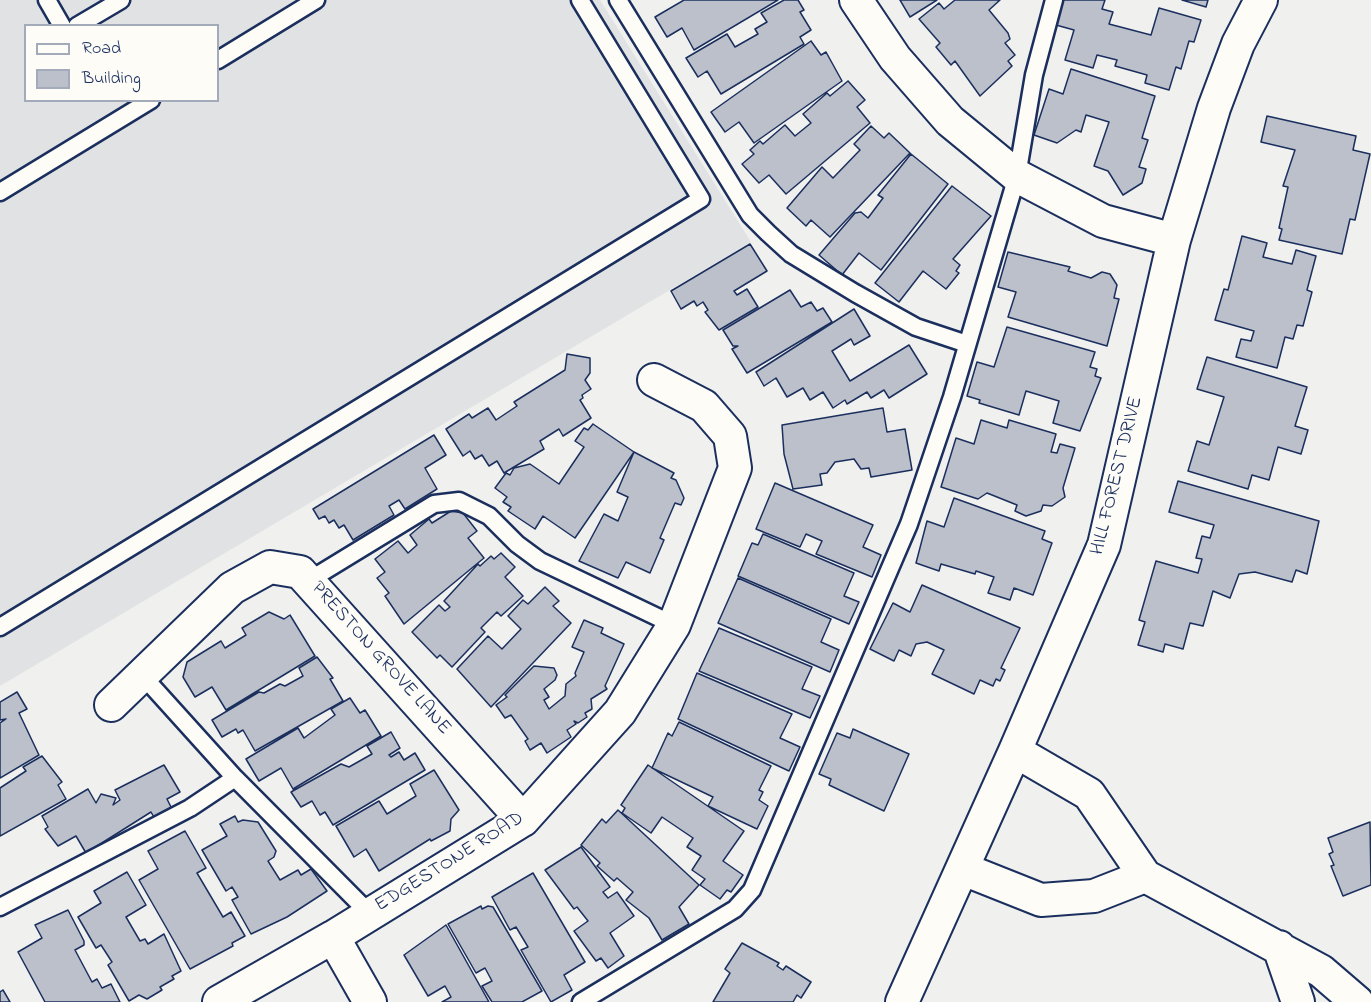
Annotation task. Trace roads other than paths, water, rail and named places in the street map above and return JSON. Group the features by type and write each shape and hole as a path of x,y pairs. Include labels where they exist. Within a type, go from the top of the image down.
{"street":[{"path":"856,0 895,58 950,121 1017,176 1103,220 1174,240"},
{"name":"HILL FOREST DRIVE","path":"902,1002 1016,751 1104,545 1174,240 1214,108 1238,44 1261,0"},
{"name":"EDGESTONE ROAD","path":"219,1002 333,937 523,820 620,712 674,624 735,468 730,436 705,406 654,380"},
{"name":"PRESTON GROVE LANE","path":"111,705 232,588 270,567 300,572 523,820"},
{"path":"1016,751 1089,794 1145,876 1322,971 1359,998"},
{"path":"963,869 1041,900 1094,897 1145,876"},
{"path":"333,937 370,1002"},
{"path":"1278,947 1298,1002"}],"lane":[{"path":"47,0 61,24"},
{"path":"80,24 121,0"},
{"path":"219,59 316,0"},
{"path":"0,627 701,199 580,0"},
{"path":"618,0 750,215 768,233 791,254 855,293 916,327 967,344"},
{"path":"581,1002 600,997 735,909 752,890 909,524 952,397 1017,176 1034,75 1054,0"},
{"path":"0,192 148,102"},
{"path":"308,581 434,504 459,501 489,516 540,561 674,624"},
{"path":"142,675 235,778 370,914"},
{"path":"0,907 190,808 235,778"}]}
